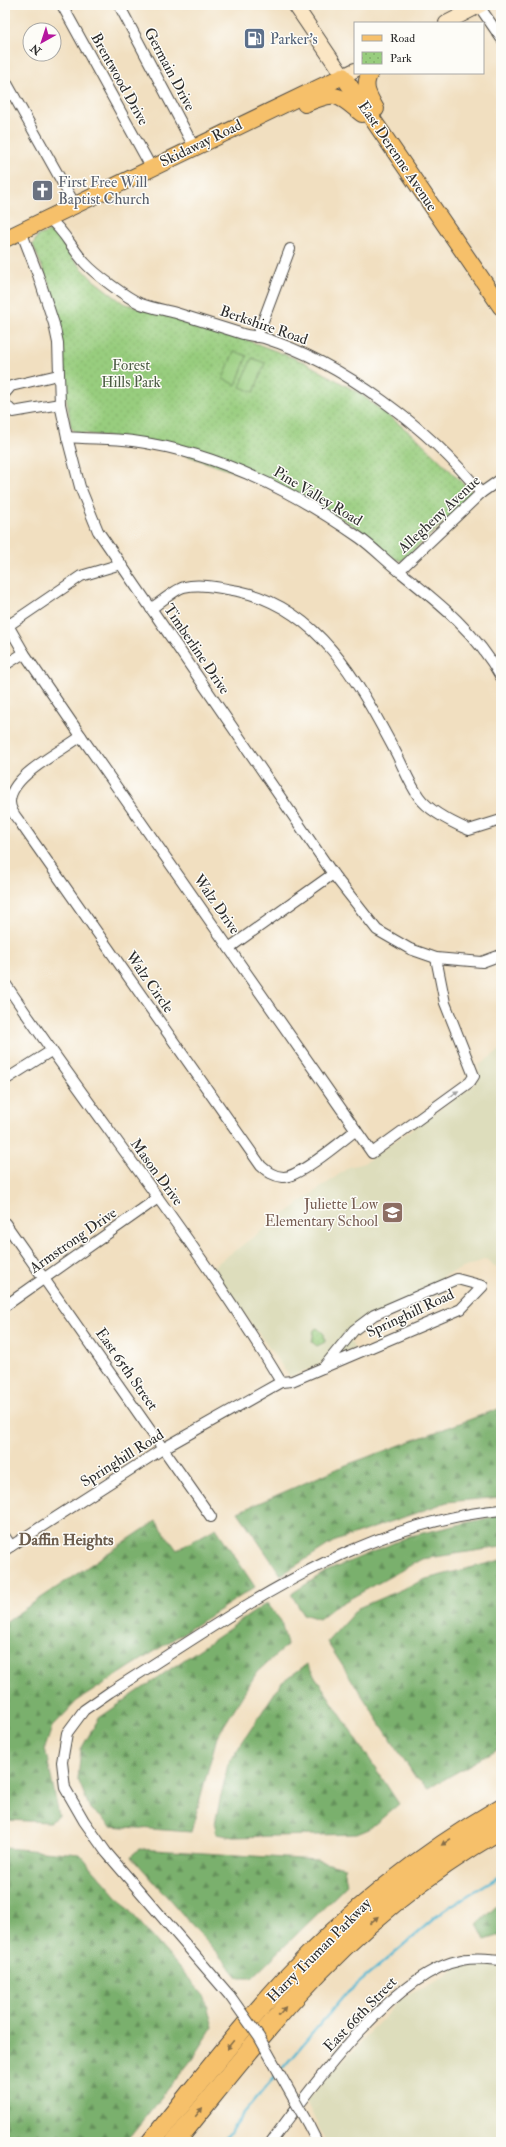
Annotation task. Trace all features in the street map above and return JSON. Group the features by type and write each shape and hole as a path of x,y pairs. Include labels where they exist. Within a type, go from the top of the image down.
{"highway":[{"name":"Harry Truman Parkway","path":"151,2142 260,2008 307,1957 384,1887 427,1854 501,1807"},
{"name":"Harry Truman Parkway","path":"175,2142 274,2021 325,1966 367,1926 438,1869 501,1829"}],"main road":[{"name":"East Derenne Avenue","path":"295,5 349,73 380,130 501,307"},
{"path":"448,22 480,6"},
{"name":"Skidaway Road","path":"5,239 49,219 151,167 349,73"},
{"path":"251,120 267,119 278,116 330,95 339,96 349,102 380,130 385,122 366,92 367,79 370,74"}],"street":[{"name":"Brentwood Drive","path":"62,5 151,167"},
{"name":"Germain Drive","path":"119,5 194,147"},
{"path":"480,6 501,38"},
{"path":"5,80 75,205"},
{"name":"Berkshire Road","path":"49,219 59,226 65,237 85,263 104,279 141,303 257,337 309,356 359,385 392,408 442,450 481,493"},
{"name":"Timberline Drive","path":"21,231 38,275 54,324 58,343 60,404 67,437 80,487 98,531 333,874 378,930 410,949 436,958 482,962 501,956"},
{"path":"257,337 290,249"},
{"path":"5,393 11,386 58,375"},
{"path":"5,404 13,412 60,404"},
{"name":"Pine Valley Road","path":"67,437 133,441 172,449 220,463 260,478 322,513 361,539 429,594 475,638 501,677"},
{"name":"Allegheny Avenue","path":"399,571 481,493 501,479"},
{"path":"7,623 81,576 121,564"},
{"path":"151,608 183,587 214,586 250,594 274,604 303,620 336,652 370,703 420,798 449,821 469,830 501,820"},
{"name":"Walz Drive","path":"7,623 24,653 80,736 372,1153 470,1082 474,1076 470,1061 456,1033 445,1003 436,958"},
{"path":"5,665 24,653"},
{"name":"Walz Circle","path":"80,736 44,760 22,779 15,788 10,801 12,810 19,821 261,1166 272,1175 284,1177 296,1174 356,1130"},
{"path":"229,948 333,874"},
{"name":"Mason Drive","path":"5,983 51,1051 158,1198 244,1321 281,1382"},
{"path":"5,1080 51,1051"},
{"name":"Armstrong Drive","path":"5,1306 158,1198"},
{"name":"East 65th Street","path":"5,1224 45,1278 211,1517"},
{"name":"Springhill Road","path":"7,1544 164,1448 281,1382 292,1381 323,1368 461,1310 483,1286 457,1279 374,1315 354,1330 323,1368"},
{"path":"317,2142 259,2037 230,1996 106,1852 84,1821 65,1788 62,1762 67,1733 84,1710 110,1692 304,1571 382,1536 422,1523 501,1510"},
{"name":"East 66th Street","path":"271,2142 314,2083 375,2015 414,1981 441,1966 460,1960 476,1958 501,1960"}],"shaded area":[{"name":"Juliette Low Elementary School","path":"501,1049 501,1272 486,1259 443,1276 448,1289 373,1321 351,1341 354,1349 290,1377 211,1268 349,1167 364,1163 474,1085 479,1075 479,1065"},
{"path":"471,1961 501,1962 501,2142 326,2142 306,2101 401,1999 445,1977 461,1964"}],"green space":[{"name":"Forest Hills Park","path":"52,231 58,236 72,258 93,280 123,303 237,336 304,362 359,393 418,439 474,494 402,561 395,559 354,526 297,494 151,443 75,432 71,427 65,389 61,331 50,286 33,245 37,236"},
{"path":"234,351 247,356 236,385 223,379"},
{"path":"252,358 265,363 254,392 240,387"},
{"path":"317,1328 324,1334 325,1342 317,1346 312,1342 314,1330"},
{"path":"501,1408 501,1497 447,1502 333,1542 281,1575 238,1512 346,1465"},
{"path":"501,1515 501,1547 422,1559 333,1608 319,1619 303,1614 291,1594 325,1572 410,1536"},
{"path":"156,1521 177,1550 216,1528 255,1587 77,1701 52,1727 45,1748 59,1816 49,1822 5,1820 5,1703 8,1701 5,1696 5,1622"},
{"path":"501,1560 501,1747 429,1788 416,1778 327,1642 358,1608 426,1579"},
{"path":"267,1603 281,1621 287,1645 257,1672 217,1737 191,1832 111,1826 90,1809 78,1779 81,1749 99,1718"},
{"path":"307,1664 399,1804 369,1829 357,1834 233,1837 216,1834 215,1823 228,1764 281,1683"},
{"path":"5,1848 80,1854 205,1997 213,2027 194,2057 125,2142 5,2142"},
{"path":"139,1849 318,1860 344,1867 347,1885 252,1978 239,1978 131,1856"},
{"path":"501,1902 501,1935 485,1940 477,1924"}],"waterway":[{"path":"281,2070 345,1995 444,1910 501,1875"},
{"path":"223,2142 243,2114 277,2074"}],"place":[{"name":"Parker's","path":"255,39"},
{"name":"First Free Will Baptist Church","path":"42,191"},
{"name":"Juliette Low Elementary School","path":"393,1213"}],"district":[{"name":"Daffin Heights","path":"66,1539"}]}
